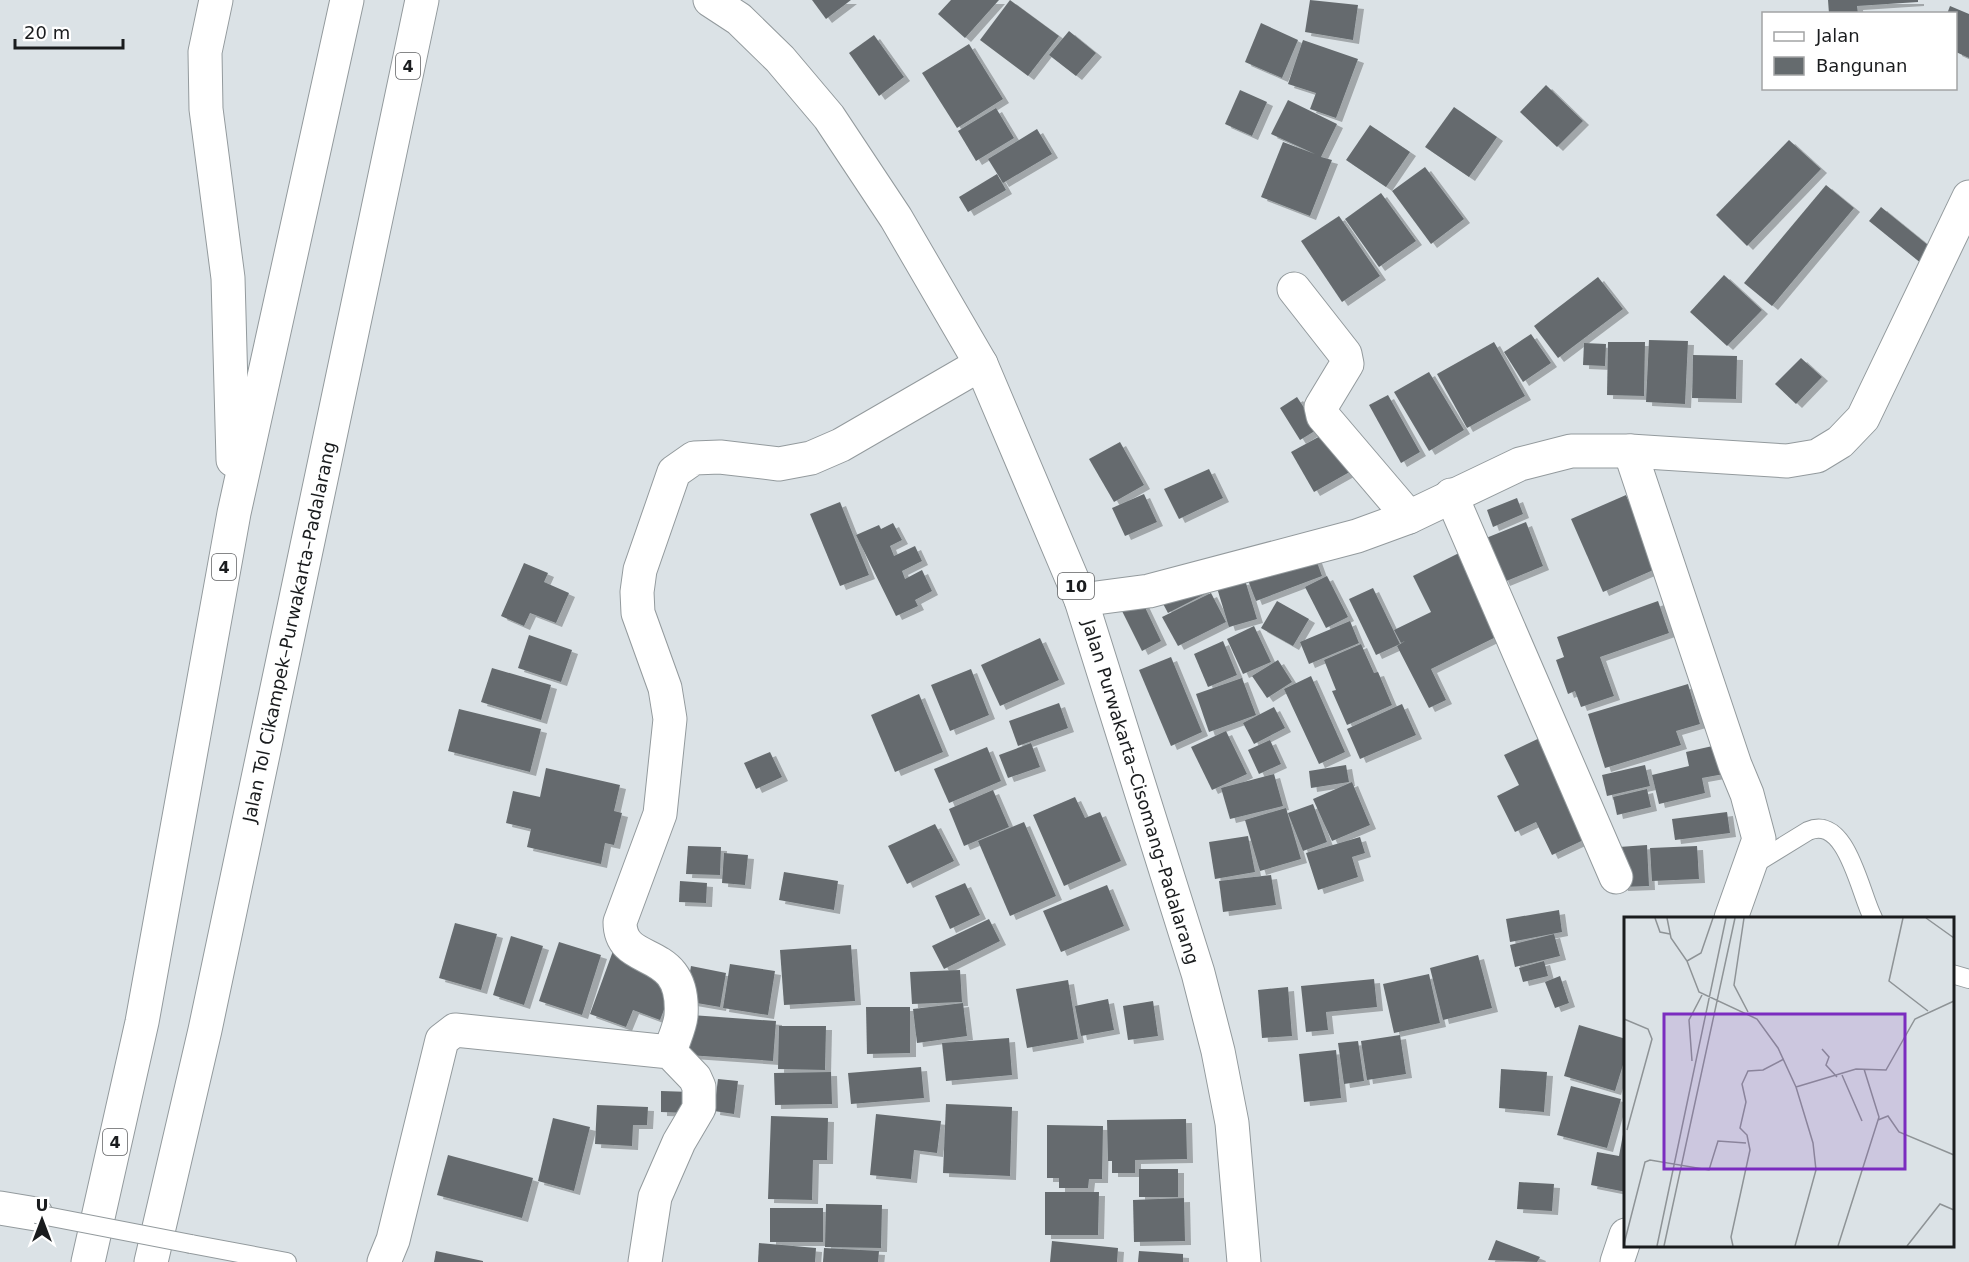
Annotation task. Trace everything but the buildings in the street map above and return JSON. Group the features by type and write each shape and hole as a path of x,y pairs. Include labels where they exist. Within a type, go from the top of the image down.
{"main road":[{"path":"216,0 205,52 206,109 228,278 234,513"},
{"name":"4","path":"88,1262 142,1022 234,513 347,0"},
{"name":"Jalan Tol Cikampek–Purwakarta–Padalarang","path":"151,1262 205,1030 422,0"},
{"name":"Jalan Purwakarta–Cisomang–Padalarang","path":"710,0 740,19 763,40 829,117 934,281 981,364 1081,600 1198,973 1218,1051 1232,1123 1244,1262"},
{"path":"1081,600 1149,591 1347,539 1409,517 1520,464 1571,451 1630,451 1787,461 1816,456 1840,442 1863,418 1969,197"},
{"path":"1294,289 1345,354 1347,364 1322,406 1323,416 1409,517"},
{"path":"670,1052 681,1017 680,985 669,969 626,945 620,934 620,922 660,814 670,719 665,688 638,613 637,592 640,570 674,472 694,458 720,457 779,464 811,458 841,445 981,364"},
{"path":"1630,451 1735,765 1748,794 1759,838 1731,917"},
{"path":"1451,495 1616,877"},
{"path":"384,1262 393,1240 442,1040 455,1030 670,1052 695,1078 699,1087 699,1108 679,1142 656,1197 645,1262"},
{"path":"0,1208 36,1214"},
{"path":"1617,1262 1624,1240"}],"lane":[{"path":"1751,866 1808,831 1818,827 1828,830 1848,850 1865,905 1872,917"},
{"path":"1954,974 1969,979"},
{"path":"36,1214 287,1262"}]}
